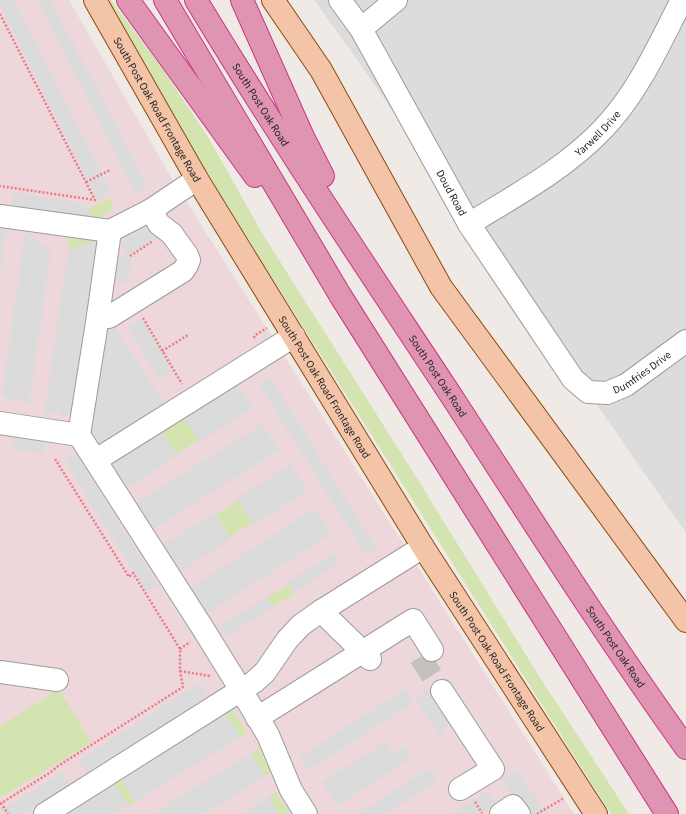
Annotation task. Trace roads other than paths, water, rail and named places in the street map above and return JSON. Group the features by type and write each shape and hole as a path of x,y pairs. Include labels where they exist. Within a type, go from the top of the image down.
{"highway":[{"path":"128,0 340,295"},
{"path":"165,0 340,295 667,814"},
{"name":"South Post Oak Road","path":"196,0 384,294 640,683 686,748"},
{"path":"242,0 303,137 384,294"},
{"path":"626,748 676,814"}],"main road":[{"name":"South Post Oak Road Frontage Road","path":"95,0 197,180 423,547 596,814"},
{"path":"273,0 321,70 441,287 686,621"}],"street":[{"name":"Doud Road","path":"340,0 361,29 469,224 574,379"},
{"path":"361,29 396,0"},
{"name":"Yarwell Drive","path":"469,224 542,180 578,153 604,129 627,100 646,68 682,0"},
{"path":"0,216 110,231 151,210 197,180"},
{"path":"106,317 183,271 187,265 189,260 187,255 172,234 159,224 151,210"},
{"path":"110,231 106,317 79,435 268,734 291,790 306,814"},
{"path":"106,317 140,281"},
{"path":"106,317 145,311"},
{"path":"96,460 294,336"},
{"name":"Dumfries Drive","path":"574,379 588,392 607,393 626,385 686,341"},
{"path":"0,423 79,435"},
{"path":"45,814 254,682 265,672 287,640 301,625 320,611 423,547"},
{"path":"320,611 366,655"},
{"path":"260,722 366,655 413,620 426,653"},
{"path":"0,672 57,680"},
{"path":"448,687 499,756 493,769 467,795"},
{"path":"492,814 514,806 519,814"}],"tunnel":[{"path":"420,657 442,691"}]}
